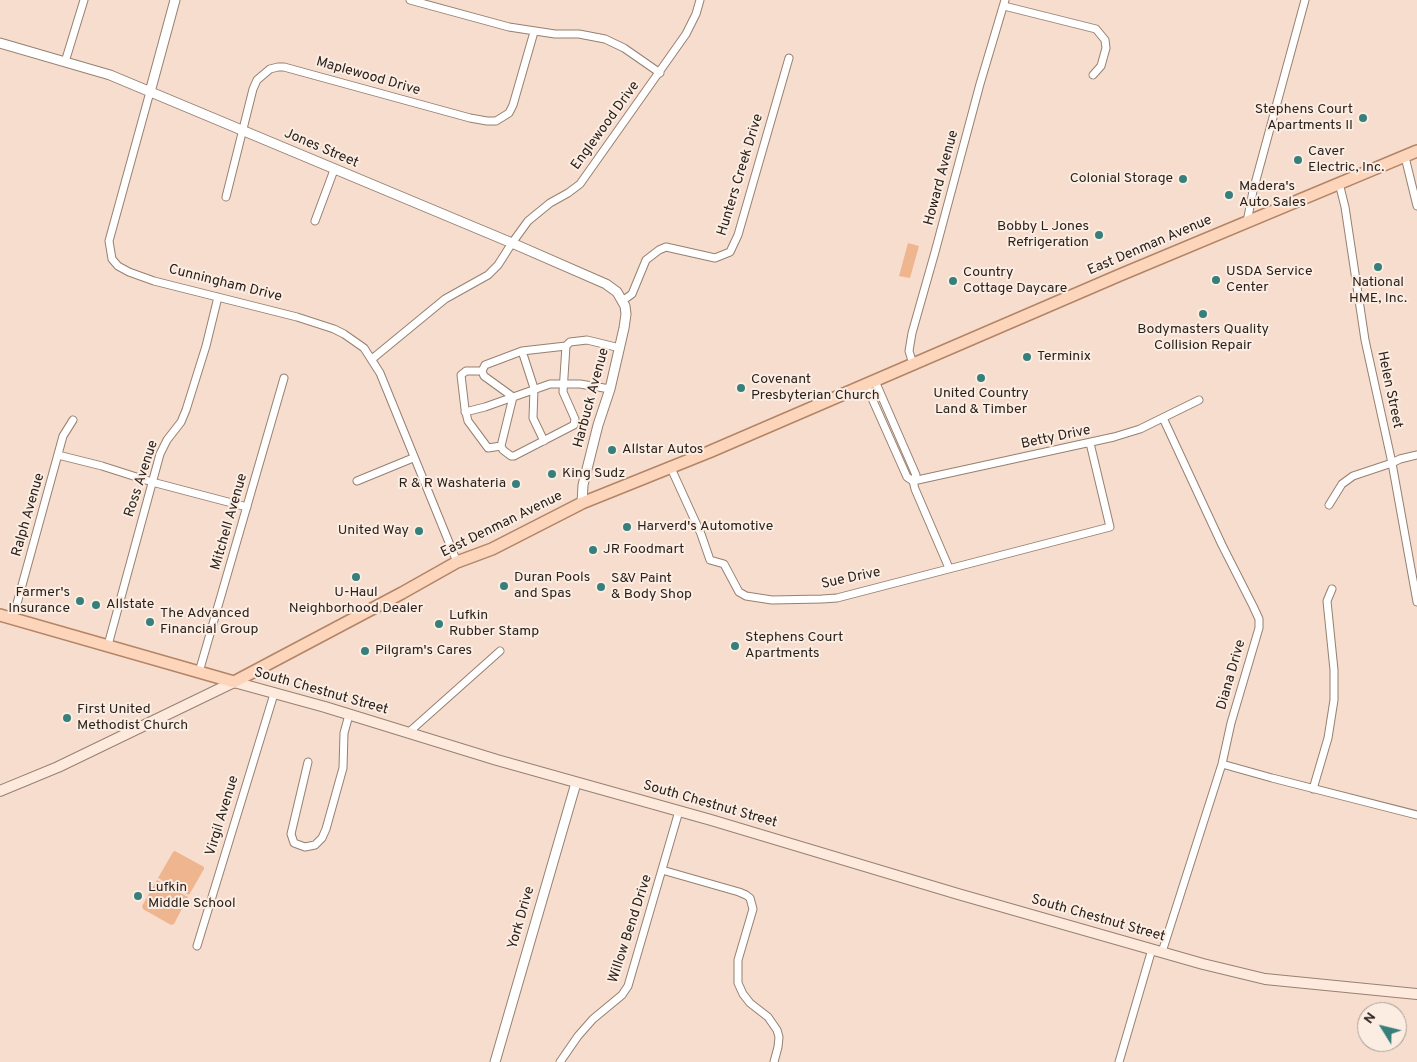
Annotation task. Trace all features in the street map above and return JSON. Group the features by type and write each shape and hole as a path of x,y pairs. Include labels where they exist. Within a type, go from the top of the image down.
{"main road":[{"name":"East Denman Avenue","path":"0,791 58,767 234,682 402,593 456,562 492,549 582,503 670,466 709,452 1417,151"},
{"name":"South Chestnut Street","path":"0,615 1157,951 1265,979 1417,994"}],"street":[{"path":"65,62 84,0"},
{"name":"Cunningham Drive","path":"175,0 109,241 112,259 118,266 129,272 297,317 334,329 356,342 372,359 380,373 456,562"},
{"path":"410,0 509,27 534,32 579,34 605,39 624,48 660,73"},
{"name":"Englewood Drive","path":"372,359 444,298 488,275 528,221 538,212 580,184 686,34 696,14 700,0"},
{"path":"1247,222 1253,191 1305,0"},
{"path":"1005,3 1096,29 1105,40 1106,48 1101,66 1093,76"},
{"name":"Howard Avenue","path":"913,364 909,351 910,338 980,84 1005,3"},
{"name":"Maplewood Drive","path":"226,197 250,100 257,80 270,69 278,67 307,73 470,118 496,121 509,112 513,104 534,32"},
{"name":"Jones Street","path":"0,44 110,75 606,284 617,292 622,301"},
{"name":"Hunters Creek Drive","path":"622,301 632,294 646,260 659,250 666,247 716,258 730,252 738,235 789,58"},
{"path":"1405,157 1417,206"},
{"path":"315,221 334,170"},
{"name":"Helen Street","path":"1339,183 1345,207 1366,340 1392,463 1417,602"},
{"name":"Ross Avenue","path":"108,645 160,454 181,422 186,410 206,346 218,297"},
{"name":"Harbuck Avenue","path":"582,503 583,485 620,348 626,314 622,301"},
{"path":"482,372 486,365 522,351 566,346 570,342 587,340 620,348"},
{"path":"501,446 507,454 514,456 574,426 576,422 563,392 566,346"},
{"path":"522,351 534,388 533,418 544,441"},
{"path":"482,372 466,371 461,375 465,412 468,421 485,445 492,448 501,446"},
{"path":"482,372 484,376 513,397"},
{"name":"Mitchell Avenue","path":"199,672 284,378"},
{"path":"465,412 485,407 534,388 550,384 564,383 610,388"},
{"path":"871,383 916,475 914,489 948,568"},
{"path":"501,446 513,397"},
{"name":"Betty Drive","path":"914,482 1090,444 1140,429 1198,400"},
{"name":"Diana Drive","path":"1119,1062 1222,764 1231,723 1259,628 1254,606 1222,546 1163,418"},
{"name":"Ralph Avenue","path":"13,618 58,455 72,420"},
{"name":"Sue Drive","path":"670,466 710,560 724,564 739,592 746,596 772,600 837,598 1110,527 1090,444"},
{"path":"58,455 247,507"},
{"path":"1329,505 1342,484 1353,476 1392,463 1400,458 1417,455"},
{"path":"357,481 414,458"},
{"path":"1313,789 1328,738 1334,700 1334,670 1327,602 1332,589"},
{"path":"408,733 500,651"},
{"name":"Virgil Avenue","path":"197,946 274,694"},
{"path":"308,762 290,834 294,843 305,847 315,845 322,838 326,829 343,768 344,733 349,715"},
{"path":"1222,764 1417,815"},
{"name":"York Drive","path":"495,1062 576,783"},
{"name":"Willow Bend Drive","path":"560,1062 578,1036 593,1020 622,996 628,986 679,811"},
{"path":"662,870 746,894 750,898 753,909 738,960 738,983 750,1003 768,1017 777,1030 779,1036 778,1047 774,1062"}],"shaded area":[{"path":"908,243 919,246 910,278 899,276"},
{"path":"175,851 204,867 189,895 158,878"},
{"path":"157,880 188,897 174,924 171,925 143,909 142,906"}],"place":[{"name":"Stephens Court Apartments II","path":"1363,118"},
{"name":"Caver Electric, Inc.","path":"1298,160"},
{"name":"Colonial Storage","path":"1183,179"},
{"name":"Madera's Auto Sales","path":"1229,195"},
{"name":"Bobby L Jones Refrigeration","path":"1099,235"},
{"name":"National HME, Inc.","path":"1378,267"},
{"name":"USDA Service Center","path":"1216,280"},
{"name":"Country Cottage Daycare","path":"953,281"},
{"name":"Bodymasters Quality Collision Repair","path":"1203,314"},
{"name":"Terminix","path":"1027,357"},
{"name":"United Country Land & Timber","path":"981,378"},
{"name":"Covenant Presbyterian Church","path":"741,388"},
{"name":"Allstar Autos","path":"612,450"},
{"name":"King Sudz","path":"552,474"},
{"name":"R & R Washateria","path":"516,484"},
{"name":"Harverd's Automotive","path":"627,527"},
{"name":"United Way","path":"419,531"},
{"name":"JR Foodmart","path":"593,550"},
{"name":"U-Haul Neighborhood Dealer","path":"356,577"},
{"name":"Duran Pools and Spas","path":"504,586"},
{"name":"S&V Paint & Body Shop","path":"601,587"},
{"name":"Farmer's Insurance","path":"80,601"},
{"name":"Allstate","path":"96,605"},
{"name":"The Advanced Financial Group","path":"150,622"},
{"name":"Lufkin Rubber Stamp","path":"439,624"},
{"name":"Stephens Court Apartments","path":"735,646"},
{"name":"Pilgram's Cares","path":"365,651"},
{"name":"First United Methodist Church","path":"67,718"},
{"name":"Lufkin Middle School","path":"138,896"}]}
